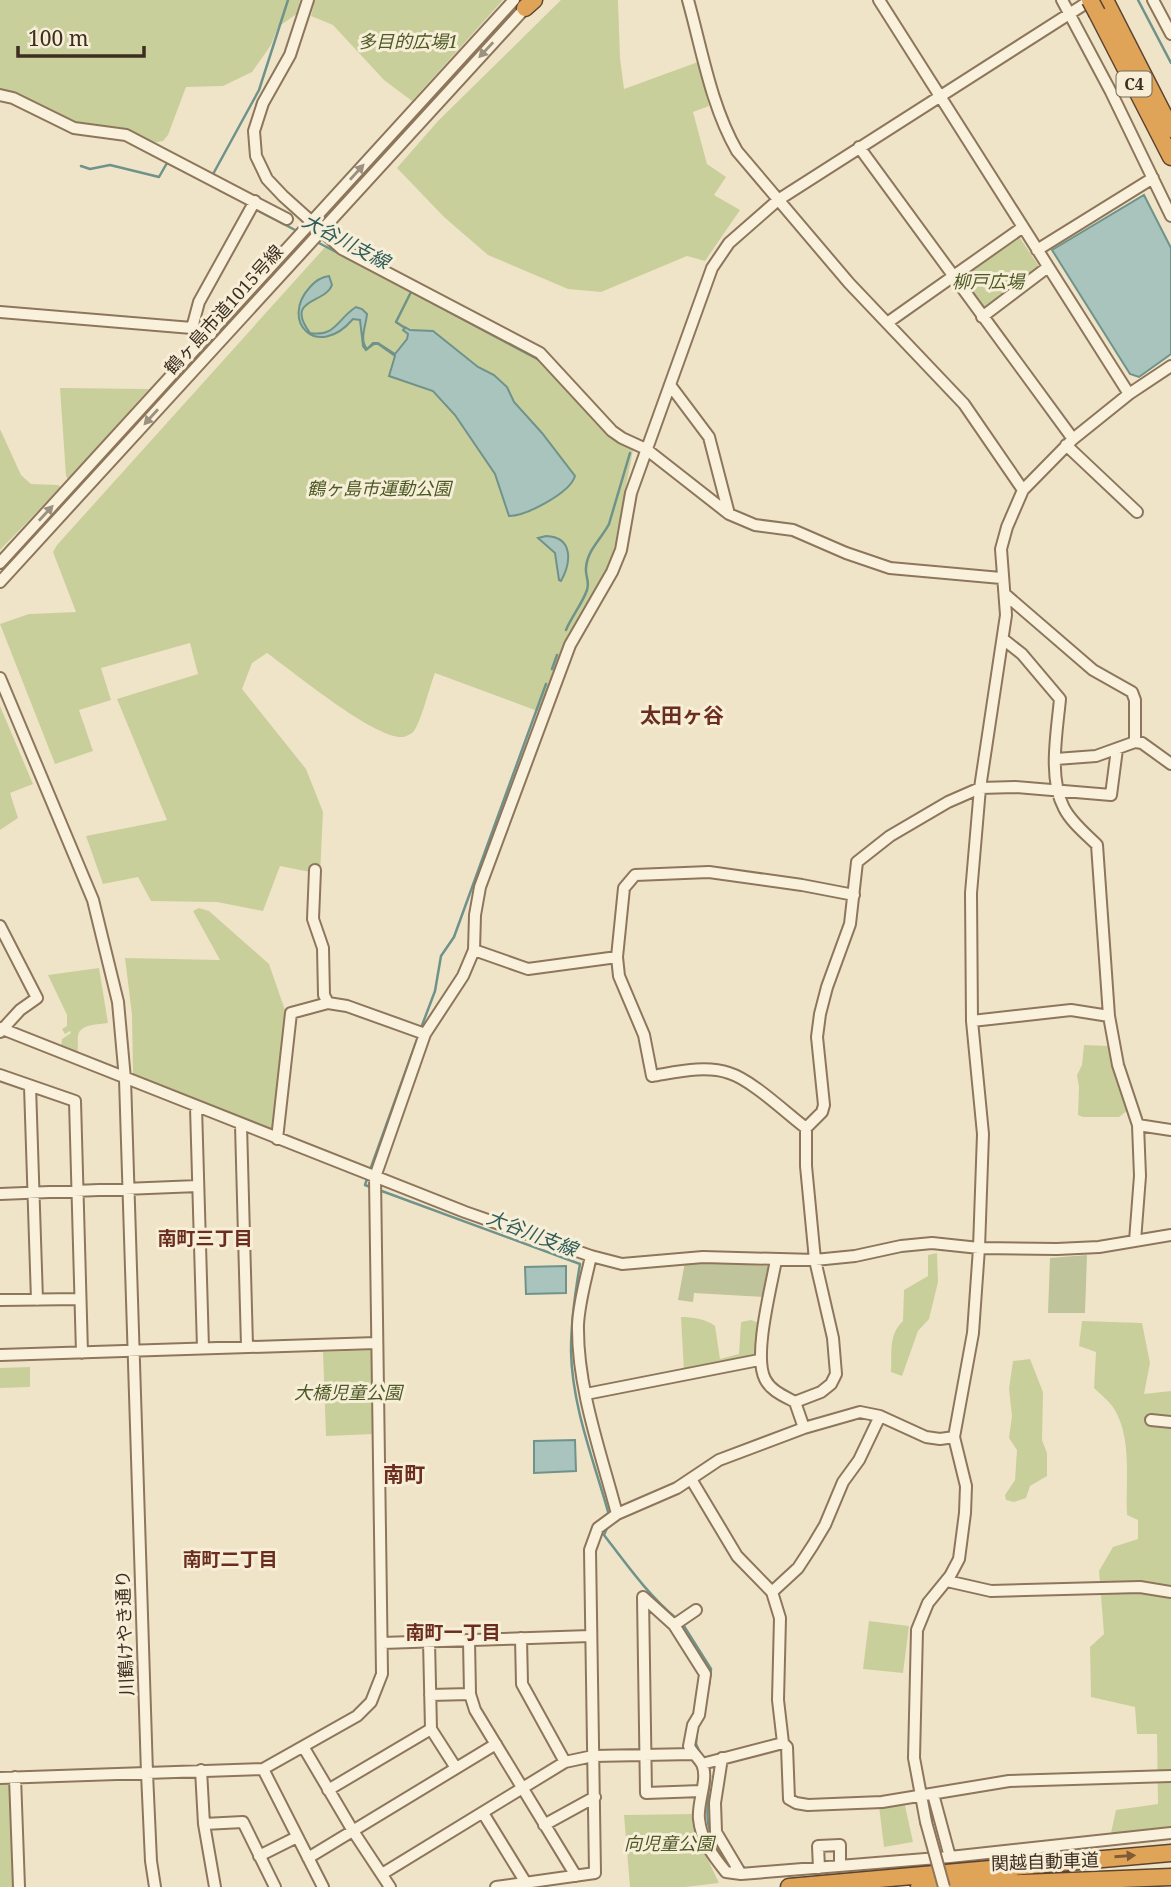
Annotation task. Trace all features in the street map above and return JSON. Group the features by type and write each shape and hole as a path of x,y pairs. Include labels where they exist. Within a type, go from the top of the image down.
{"highway":[{"name":"C4","path":"1098,4 1171,129"},
{"name":"C4","path":"1098,4 1171,157"},
{"path":"789,1887 1171,1853"},
{"name":"関越自動車道","path":"919,1887 1171,1877"}],"street":[{"path":"308,0 289,55 263,103 254,131 256,156 267,178 342,249 540,354 612,431 646,449 729,514 755,525 793,530 890,568 1001,578"},
{"path":"688,0 726,131 737,151 887,323 964,404 1023,490"},
{"path":"879,0 1129,394"},
{"path":"1062,0 1111,92 1171,216"},
{"path":"1153,0 1171,34"},
{"name":"鶴ヶ島市道1015号線","path":"0,563 311,222 526,2"},
{"name":"鶴ヶ島市道1015号線","path":"0,582 526,2"},
{"path":"0,1778 263,1769 357,1716 371,1702 382,1674 375,1185 425,1034 463,976 474,950 475,915 480,887 570,645 612,572 621,550 631,493 712,268 729,243 778,200 1070,14 1098,4"},
{"path":"0,95 13,98 74,128 126,135 287,219"},
{"path":"859,147 1070,442 1137,512"},
{"path":"1037,250 1153,178"},
{"path":"192,328 199,302 255,201"},
{"path":"887,323 1023,227"},
{"path":"982,317 1048,267"},
{"path":"0,312 192,328 211,334"},
{"path":"944,1887 920,1798 914,1758 917,1630 928,1603 947,1581 959,1559 965,1513 966,1486 954,1437 973,1333 979,1248 982,1134 972,1021 971,893 981,788 1003,639 1006,595 1001,578 1001,549 1023,490 1070,442 1129,394 1171,366"},
{"path":"670,385 709,437 729,514"},
{"path":"1006,595 1093,670 1132,692 1135,700 1135,742"},
{"path":"1003,639 1022,653 1060,699 1056,789 1065,811 1097,845 1109,1016 1118,1065 1138,1125 1140,1176 1135,1241"},
{"path":"0,678 93,900 118,1002 125,1079 133,1350"},
{"path":"1056,759 1096,756 1135,742 1142,743 1171,764"},
{"path":"795,1402 821,1392 831,1384 836,1374 833,1338 814,1260 806,1166 806,1128 822,1112 824,1105 817,1037 820,1014 850,925 857,862 890,836 948,802 981,788 1015,786 1111,795 1117,749"},
{"path":"315,870 313,919 323,948 324,995 328,1003"},
{"path":"806,1128 754,1087 730,1073 701,1069 652,1076 644,1035 619,976 617,957 624,888 635,876 709,872 854,895"},
{"path":"0,926 37,998 0,1030 277,1139 375,1185 465,1212 590,1256 622,1264 703,1257 814,1260 932,1243 979,1248 1046,1250 1171,1235"},
{"path":"474,950 528,970 617,957"},
{"path":"277,1139 291,1013 328,1003 347,1006 425,1034"},
{"path":"972,1021 1070,1010 1109,1016"},
{"path":"0,1075 75,1101 82,1353"},
{"path":"30,1086 37,1300"},
{"path":"196,1107 204,1348"},
{"path":"240,1125 247,1346"},
{"path":"1138,1125 1171,1130"},
{"path":"0,1194 198,1186"},
{"path":"590,1256 578,1326 586,1394 617,1514"},
{"path":"776,1261 759,1360 765,1380 776,1392 795,1402 804,1428"},
{"path":"0,1300 80,1299"},
{"path":"0,1355 376,1343"},
{"name":"川鶴けやき通り","path":"133,1350 147,1773 151,1861 156,1887"},
{"path":"586,1394 759,1360"},
{"path":"496,1887 595,1873 590,1550 598,1528 617,1514 677,1488 719,1460 804,1428 860,1412 880,1416 926,1437 954,1437"},
{"path":"772,1592 798,1568 813,1545 843,1482 859,1460 880,1416"},
{"path":"1151,1420 1171,1422"},
{"path":"691,1479 737,1556 772,1592 780,1618 778,1700 783,1743 787,1747 789,1799 808,1805 882,1802 920,1798 1009,1781 1171,1776"},
{"path":"947,1581 991,1591 1140,1587 1171,1592"},
{"path":"701,1791 646,1793 643,1597 674,1625 705,1674 699,1715 693,1725 689,1746 702,1764 704,1775 698,1816 702,1835 709,1850 726,1872 741,1874 950,1857 1171,1833"},
{"path":"674,1625 696,1610"},
{"path":"382,1643 590,1636"},
{"path":"521,1638 522,1684 565,1762"},
{"path":"469,1640 470,1694 475,1710 576,1876"},
{"path":"429,1641 430,1729 456,1768"},
{"path":"430,1695 470,1694"},
{"path":"328,1790 430,1729"},
{"path":"702,1764 783,1743"},
{"path":"308,1858 496,1744"},
{"path":"304,1748 390,1887"},
{"path":"382,1874 565,1762 593,1756 693,1754"},
{"path":"722,1758 715,1803 716,1832 741,1874"},
{"path":"263,1769 323,1887"},
{"path":"201,1770 204,1824 215,1887"},
{"path":"15,1777 19,1887"},
{"path":"933,1794 950,1857"},
{"path":"544,1825 595,1797"},
{"path":"483,1813 526,1883"},
{"path":"204,1824 243,1822 275,1887"},
{"path":"259,1856 297,1837"},
{"path":"819,1868 818,1846 839,1845 840,1866"}],"green space":[{"path":"0,0 300,0 298,13 278,27 271,45 252,72 223,86 186,87 168,135 163,141 153,143 135,134 91,130 0,92"},
{"name":"多目的広場1","path":"315,0 503,0 412,101 384,80 333,25 311,16"},
{"path":"561,0 618,0 624,89 698,62 709,106 693,112 707,164 726,177 714,195 740,210 705,261 687,256 601,292 568,289 488,255 444,217 397,168 438,121"},
{"name":"柳戸広場","path":"1018,235 1040,268 984,311 959,277"},
{"name":"鶴ヶ島市運動公園","path":"327,245 546,360 633,450 613,554 608,568 573,627 540,712 435,673 416,728 404,737 390,735 355,716 267,653 252,663 242,689 306,769 323,812 320,874 280,866 263,911 217,902 151,901 138,877 103,884 86,836 167,820 117,699 198,674 190,643 101,668 111,700 79,710 93,751 55,764 0,624 29,614 76,612 53,552 57,545"},
{"path":"60,388 149,389 68,479 66,476"},
{"path":"0,429 21,475 31,484 61,487 0,550"},
{"path":"0,706 33,784 10,793 18,818 0,830"},
{"path":"199,908 209,911 269,964 286,1013 273,1132 133,1074 132,1015 125,958 220,960 193,911"},
{"path":"99,968 108,1023 82,1029 78,1036 77,1053 61,1047 62,1039 71,1033 70,1031 65,1034 62,1029 67,1026 67,1015 48,975"},
{"path":"1084,1045 1110,1046 1127,1111 1119,1117 1078,1115 1077,1075 1082,1065"},
{"path":"937,1253 938,1282 929,1319 918,1331 902,1376 891,1372 891,1352 895,1332 903,1321 904,1290 928,1276 928,1255"},
{"path":"1087,1255 1085,1313 1048,1313 1050,1258"},
{"path":"685,1262 770,1266 765,1297 694,1293 693,1302 678,1300"},
{"path":"681,1317 699,1319 715,1326 720,1359 739,1354 741,1322 751,1320 762,1324 756,1358 684,1372"},
{"path":"1082,1321 1142,1323 1150,1363 1144,1394 1171,1391 1171,1827 1111,1833 1116,1810 1158,1804 1157,1734 1137,1734 1135,1707 1091,1697 1090,1647 1104,1634 1099,1571 1113,1547 1138,1539 1138,1520 1127,1515 1126,1446 1119,1419 1113,1407 1094,1388 1096,1352 1079,1346"},
{"name":"大橋児童公園","path":"371,1350 374,1434 326,1436 323,1352"},
{"path":"1030,1359 1043,1392 1042,1440 1047,1453 1047,1476 1030,1486 1026,1498 1014,1502 1006,1500 1005,1495 1015,1480 1017,1450 1009,1438 1012,1416 1009,1389 1013,1361"},
{"path":"30,1367 30,1387 0,1388 0,1368"},
{"path":"869,1621 909,1626 903,1673 863,1669"},
{"path":"7,1782 11,1786 15,1887 0,1887 0,1783"},
{"path":"904,1801 913,1842 884,1847 879,1806"},
{"name":"向児童公園","path":"694,1814 698,1839 719,1883 685,1887 630,1887 624,1815"}],"water":[{"path":"1144,195 1171,248 1171,354 1139,377 1130,374 1052,250"},
{"path":"329,276 332,285 328,291 304,307 301,313 310,333 319,334 331,330 356,307 367,314 363,337 367,349 373,343 378,343 395,354 407,339 408,334 403,330 405,327 410,330 433,331 507,387 514,402 575,476 571,483 546,502 526,512 509,516 495,474 455,415 433,391 389,376 395,356 378,344 366,350 363,346 360,320 353,319 340,331 327,336 315,336 306,332 300,323 301,300 314,282"},
{"path":"546,536 562,541 568,552 567,567 561,581 555,553 538,538"},
{"path":"566,1266 566,1293 526,1294 525,1267"},
{"path":"575,1440 576,1471 534,1473 534,1441"}],"waterway":[{"name":"大谷川支線","path":"212,176 259,90 288,0"},
{"path":"1138,0 1171,63"},
{"path":"81,166 90,169 110,165 159,177 167,163 207,183"},
{"name":"大谷川支線","path":"219,190 247,204"},
{"name":"大谷川支線","path":"253,208 297,231"},
{"name":"大谷川支線","path":"315,241 340,254"},
{"name":"大谷川支線","path":"380,275 541,361"},
{"path":"405,328 396,322 411,292"},
{"path":"566,630 587,590 587,562 609,524 630,453"},
{"path":"552,669 557,655"},
{"name":"大谷川支線","path":"421,1028 435,991 441,956 454,937 546,684"},
{"name":"大谷川支線","path":"370,1170 419,1034"},
{"name":"大谷川支線","path":"368,1176 365,1185 373,1188"},
{"name":"大谷川支線","path":"379,1190 580,1264 572,1329 572,1372 585,1434 609,1515"},
{"name":"大谷川支線","path":"607,1528 604,1535 647,1590 677,1619"},
{"name":"大谷川支線","path":"682,1623 711,1669 709,1685"},
{"name":"大谷川支線","path":"697,1731 696,1744 701,1755"},
{"name":"大谷川支線","path":"708,1771 708,1821 713,1840 725,1862"}],"district":[{"name":"太田ヶ谷","path":"682,716"},
{"name":"南町三丁目","path":"205,1238"},
{"name":"南町","path":"404,1475"},
{"name":"南町二丁目","path":"230,1559"},
{"name":"南町一丁目","path":"453,1632"}]}
